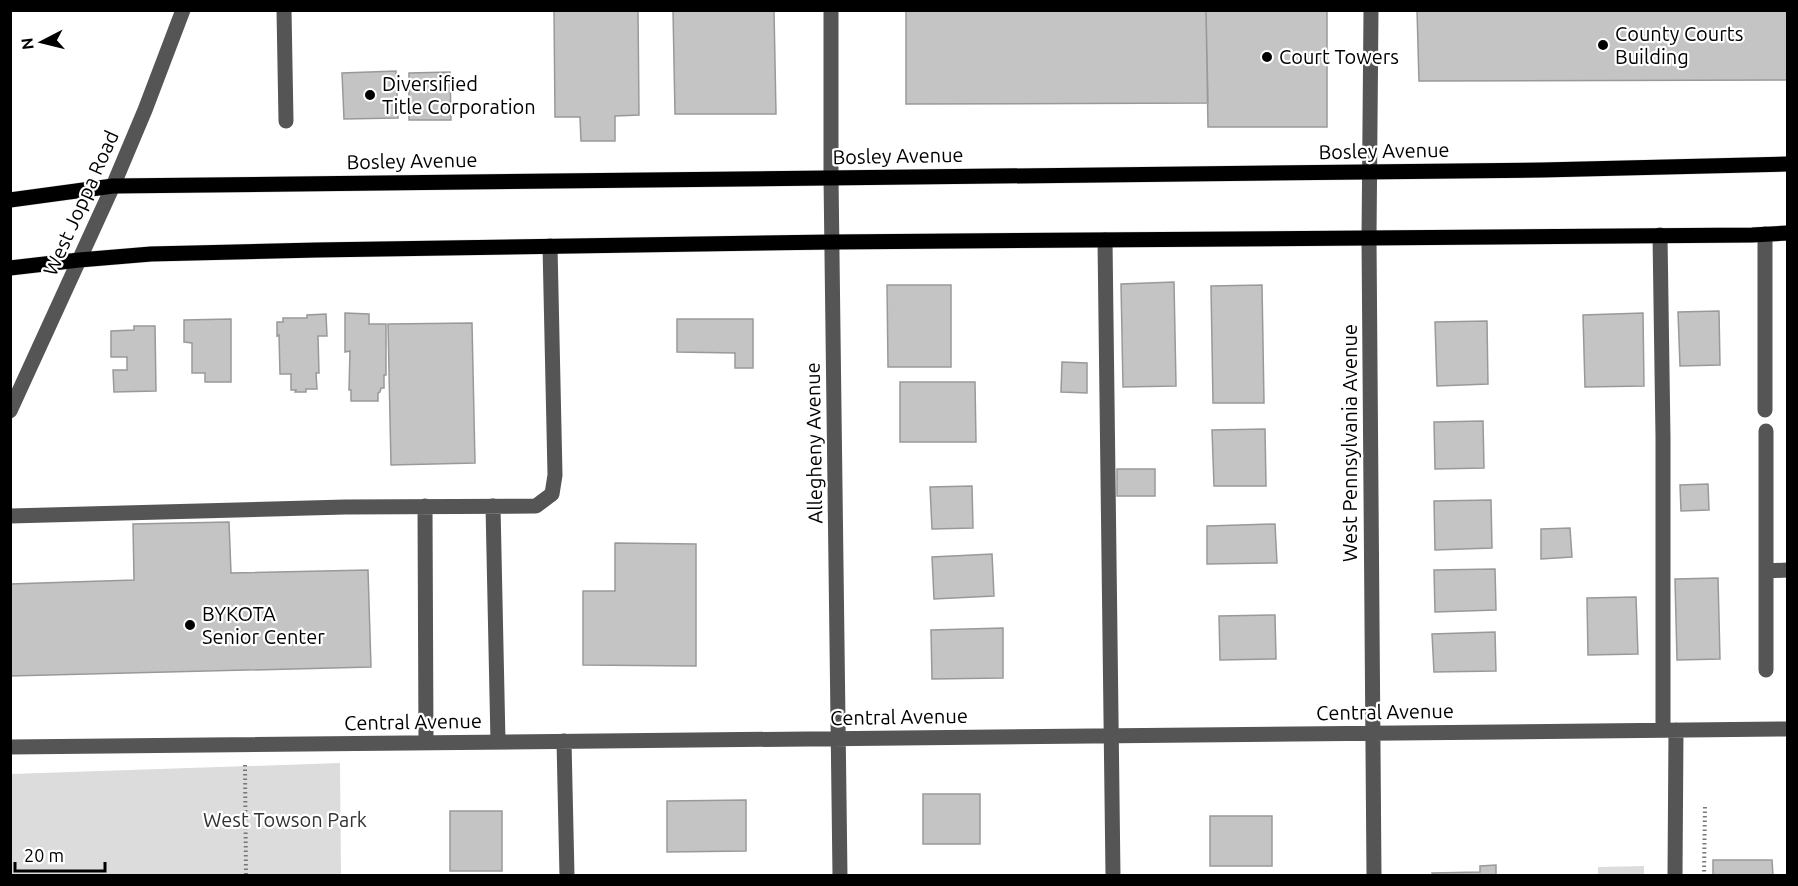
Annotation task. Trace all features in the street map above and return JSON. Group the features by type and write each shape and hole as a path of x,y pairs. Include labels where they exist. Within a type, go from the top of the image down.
{"main road":[{"name":"Bosley Avenue","path":"10,200 113,186 1566,170 1788,164"},
{"path":"10,268 151,254 550,246 1788,233"}],"street":[{"name":"West Joppa Road","path":"10,411 113,186 183,10"},
{"path":"284,10 286,121"},
{"name":"Allegheny Avenue","path":"831,10 840,876"},
{"name":"West Pennsylvania Avenue","path":"1371,10 1369,238 1374,876"},
{"path":"1765,234 1766,410"},
{"path":"1660,235 1669,730 1675,876"},
{"path":"1105,240 1113,876"},
{"path":"10,516 425,506 536,506 552,494 555,475 550,246"},
{"path":"1766,431 1766,670"},
{"path":"425,506 426,743"},
{"path":"493,506 498,742"},
{"path":"1766,571 1788,570"},
{"name":"Central Avenue","path":"10,747 1788,729"},
{"path":"564,741 567,876"}],"path":[{"path":"245,745 246,876"},
{"path":"1704,876 1705,805"}],"green space":[{"name":"West Towson Park","path":"340,763 341,875 11,875 11,774"},
{"path":"1644,866 1644,875 1598,875 1598,867"}],"building":[{"path":"554,10 638,10 639,115 615,116 615,141 581,141 580,117 555,117"},
{"path":"673,10 774,10 776,114 675,114"},
{"path":"906,10 1206,10 1208,103 906,104"},
{"name":"Court Towers","path":"1206,10 1327,10 1327,127 1208,127"},
{"name":"County Courts Building","path":"1417,10 1788,10 1788,80 1419,81"},
{"name":"Diversified Title Corporation","path":"396,71 398,118 344,119 342,73"},
{"path":"450,72 451,120 409,120 409,73"},
{"path":"1174,282 1176,386 1123,387 1121,284"},
{"path":"887,285 951,285 951,367 888,367"},
{"path":"1262,285 1264,403 1213,403 1211,286"},
{"path":"1719,311 1720,365 1680,366 1678,312"},
{"path":"345,313 369,314 369,324 386,324 386,375 384,375 384,388 381,388 378,393 378,401 351,401 350,351 345,352"},
{"path":"1643,313 1644,386 1585,387 1583,315"},
{"path":"326,314 327,336 318,336 317,389 295,392 296,390 291,390 291,374 280,374 277,322 283,322 283,318 307,318 307,315"},
{"path":"231,319 231,382 205,382 205,373 192,373 192,343 184,342 184,320"},
{"path":"677,319 753,319 753,368 735,368 735,353 677,352"},
{"path":"1487,321 1488,384 1437,386 1435,322"},
{"path":"472,323 475,463 391,465 388,324"},
{"path":"134,326 155,326 156,391 114,392 113,370 127,370 127,357 111,357 111,331 134,330"},
{"path":"1062,362 1087,363 1087,393 1061,392"},
{"path":"900,382 975,382 976,442 900,442"},
{"path":"1483,421 1484,468 1435,469 1434,422"},
{"path":"1265,429 1266,486 1214,486 1212,430"},
{"path":"1117,469 1155,469 1155,496 1117,496"},
{"path":"1708,484 1709,510 1681,511 1680,485"},
{"path":"972,486 973,528 932,529 930,487"},
{"path":"1491,500 1492,548 1435,550 1434,501"},
{"name":"BYKOTA Senior Center","path":"229,522 231,573 368,570 371,667 10,676 10,584 134,580 133,524"},
{"path":"1275,524 1277,563 1207,564 1207,526"},
{"path":"1570,528 1572,557 1541,559 1541,529"},
{"path":"615,543 696,544 696,666 583,665 583,591 615,591"},
{"path":"992,554 994,596 934,599 932,557"},
{"path":"1495,569 1496,610 1435,612 1434,570"},
{"path":"1718,578 1720,659 1677,660 1675,579"},
{"path":"1636,597 1638,654 1588,655 1587,598"},
{"path":"1275,615 1276,659 1220,660 1219,616"},
{"path":"1003,628 1003,678 932,679 931,630"},
{"path":"1495,632 1496,671 1434,672 1432,634"},
{"path":"923,794 980,794 980,844 923,844"},
{"path":"746,800 746,851 667,852 667,801"},
{"path":"450,811 502,811 502,871 450,871"},
{"path":"1210,816 1272,816 1272,866 1210,866"},
{"path":"1713,860 1772,860 1773,876 1713,876"},
{"path":"1496,865 1496,876 1432,876 1432,873 1480,872 1480,866"}],"place":[{"name":"County Courts Building","path":"1603,45"},
{"name":"Court Towers","path":"1267,57"},
{"name":"Diversified Title Corporation","path":"370,95"},
{"name":"BYKOTA Senior Center","path":"190,625"}]}
